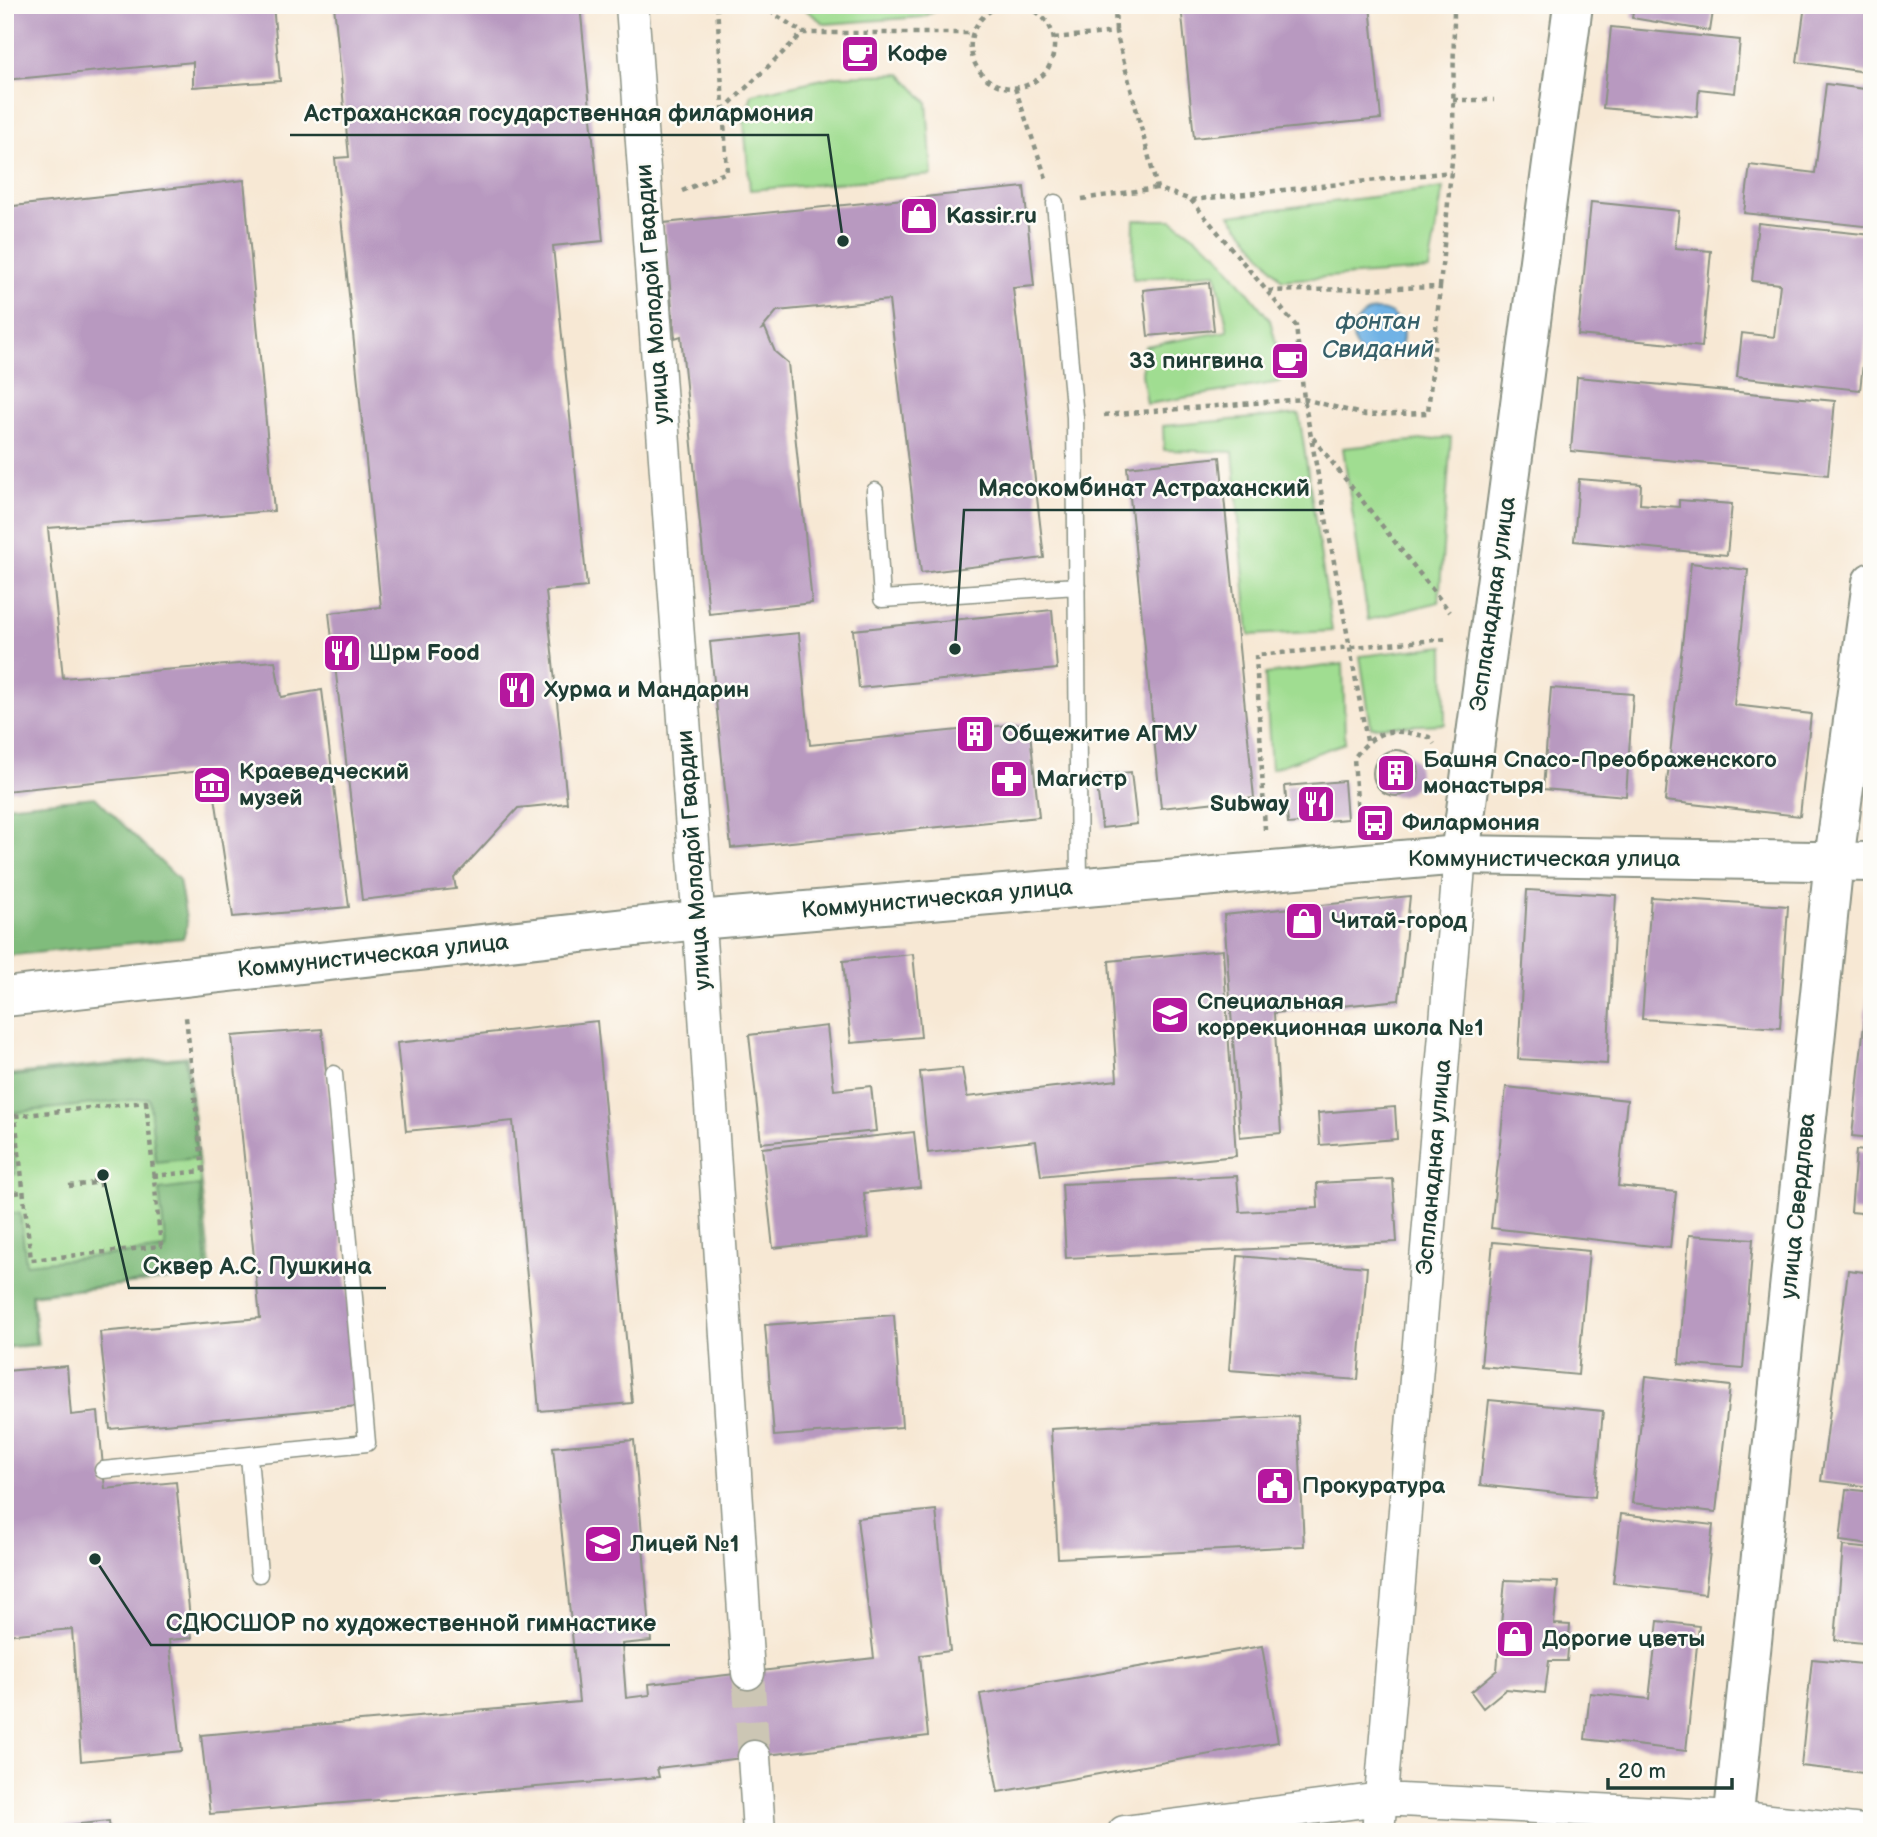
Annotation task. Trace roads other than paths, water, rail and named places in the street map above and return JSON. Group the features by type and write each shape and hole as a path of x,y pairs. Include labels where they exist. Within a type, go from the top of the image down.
{"main road":[{"name":"Эспланадная улица","path":"1460,855 1573,5"},
{"name":"улица Свердлова","path":"1733,1824 1834,860 1872,582"},
{"name":"Коммунистическая улица","path":"5,997 698,919 1460,855 1872,862"}],"street":[{"name":"улица Молодой Гвардии","path":"632,5 698,919 748,1673"},
{"name":"Эспланадная улица","path":"1378,1832 1460,855"},
{"path":"754,1757 759,1832"},
{"path":"1124,1832 1381,1799 1872,1832"}],"lane":[{"path":"1055,203 1076,418 1079,887"},
{"path":"875,491 882,599 1077,586"},
{"path":"103,1470 367,1443 334,1074"},
{"path":"249,1456 259,1574"}],"water":[{"name":"фонтан Свиданий","path":"1378,310 1396,317 1403,335 1396,353 1378,360 1360,353 1353,335 1360,317"}],"tunnel":[{"path":"748,1673 754,1757"}],"place":[{"name":"Кофе","path":"860,54"},
{"name":"Kassir.ru","path":"919,216"},
{"name":"Астраханская государственная филармония","path":"843,241"},
{"name":"33 пингвина","path":"1290,361"},
{"name":"Мясокомбинат Астраханский","path":"955,649"},
{"name":"Шрм Food","path":"342,653"},
{"name":"Хурма и Мандарин","path":"517,690"},
{"name":"Общежитие АГМУ","path":"975,734"},
{"name":"Башня Спасо-Преображенского монастыря","path":"1396,773"},
{"name":"Магистр","path":"1009,779"},
{"name":"Краеведческий музей","path":"212,785"},
{"name":"Subway","path":"1316,804"},
{"name":"Филармония","path":"1375,823"},
{"name":"Читай-город","path":"1304,921"},
{"name":"Специальная коррекционная школа №1","path":"1170,1015"},
{"name":"Сквер А.С. Пушкина","path":"103,1175"},
{"name":"Прокуратура","path":"1275,1486"},
{"name":"Лицей №1","path":"603,1544"},
{"name":"СДЮСШОР по художественной гимнастике","path":"95,1559"},
{"name":"Дорогие цветы","path":"1515,1639"}]}
